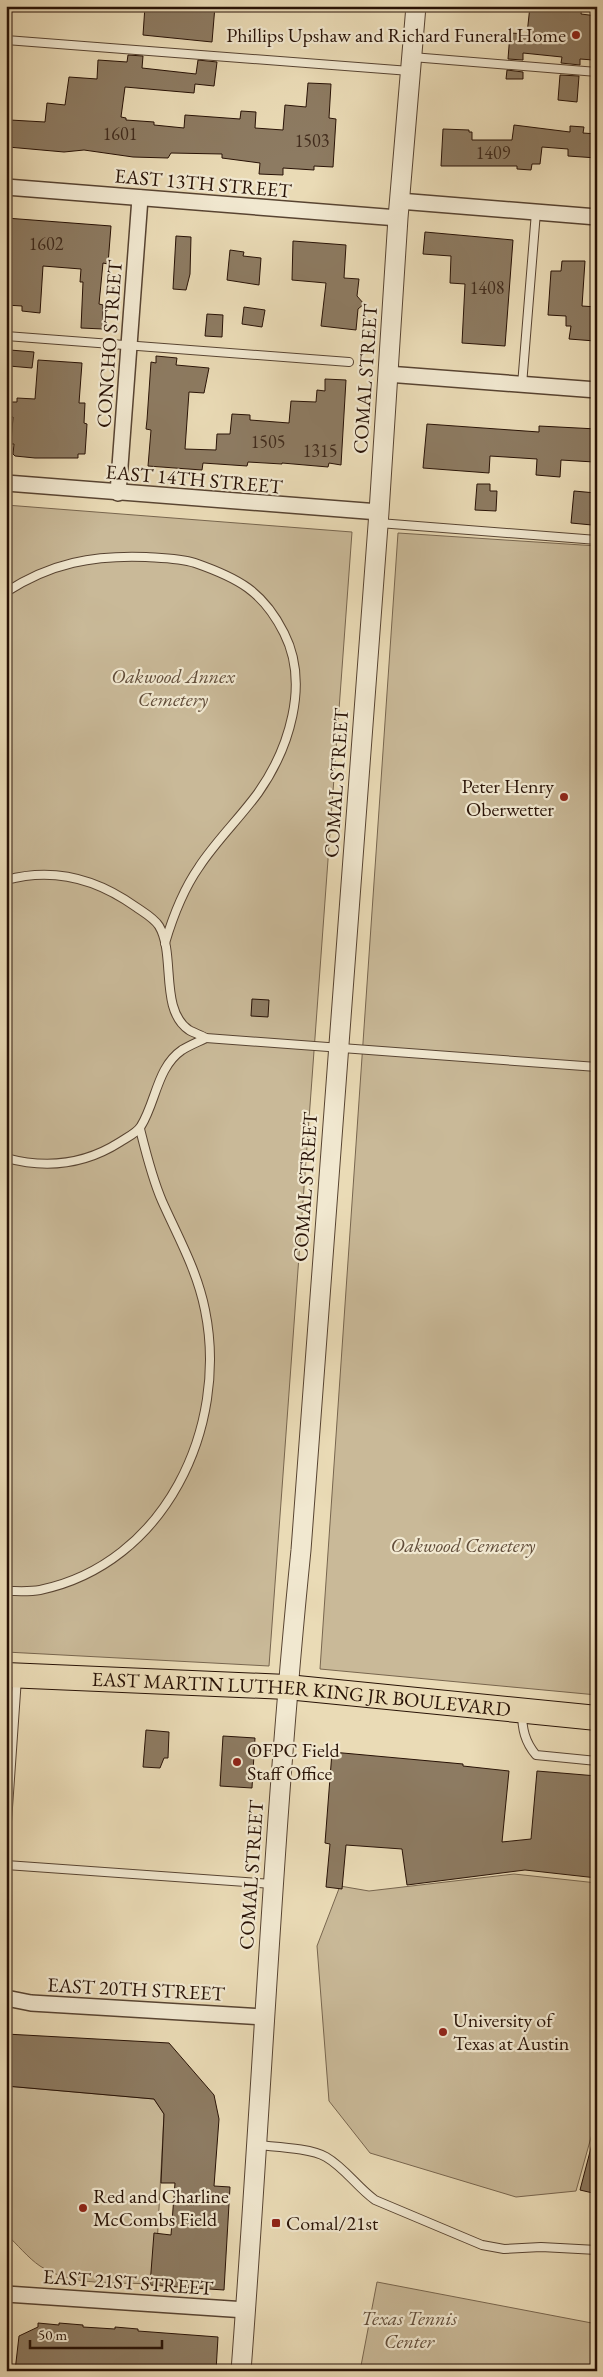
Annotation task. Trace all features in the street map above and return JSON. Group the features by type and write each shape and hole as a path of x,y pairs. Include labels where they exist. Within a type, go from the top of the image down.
{"main road":[{"name":"EAST MARTIN LUTHER KING JR BOULEVARD","path":"12,1676 288,1687 597,1718"}],"street":[{"name":"COMAL STREET","path":"242,2371 263,2017 288,1687 301,1550 378,518 398,210 416,6"},
{"name":"EAST 13TH STREET","path":"6,187 140,198 398,210 536,212 597,217"},
{"name":"CONCHO STREET","path":"118,493 140,198"},
{"path":"387,374 597,390"},
{"name":"EAST 14TH STREET","path":"6,483 378,518"},
{"name":"EAST 20TH STREET","path":"6,1998 31,2003 263,2017"},
{"name":"EAST 21ST STREET","path":"6,2294 246,2310"}],"lane":[{"path":"6,40 411,64 597,72"},
{"path":"522,385 536,212"},
{"path":"6,336 349,362"},
{"name":"EAST 14TH STREET","path":"378,518 597,540"},
{"path":"6,592 26,580 74,561 128,556 191,562 217,571 246,586 264,601 291,647 296,674 295,700 289,729 278,757 258,792 198,868 173,916 165,943"},
{"path":"6,880 56,874 77,878 122,897 144,912 158,925 165,943 170,993 177,1016 188,1030 206,1038 597,1067"},
{"path":"6,1158 28,1164 52,1165 96,1156 140,1129 162,1074 170,1062 182,1050 206,1038"},
{"path":"6,1591 40,1590 75,1579 127,1549 150,1526 173,1495 190,1463 200,1435 212,1365 206,1310 190,1257 158,1192 140,1129"},
{"path":"6,1836 12,1676"},
{"path":"522,1710 522,1728 528,1746 536,1755 597,1761"},
{"path":"6,1865 273,1884"},
{"path":"256,2145 324,2155 342,2168 362,2190 375,2200 482,2245 504,2249 542,2247 597,2250"}],"green space":[{"name":"Oakwood Annex Cemetery","path":"6,505 352,532 269,1666 6,1652"},
{"name":"Oakwood Cemetery","path":"398,533 597,546 597,1695 320,1669"},
{"path":"514,1874 597,1883 597,2116 576,2191 516,2197 370,2153 329,2101 317,1946 340,1886 369,1891"},
{"name":"Red and Charline McCombs Field","path":"6,2086 154,2099 164,2114 155,2284 96,2282 53,2273 40,2266 6,2234"},
{"name":"Texas Tennis Center","path":"377,2282 597,2324 597,2371 360,2371"}],"building":[{"path":"145,6 215,6 212,42 143,35"},
{"name":"Phillips Upshaw and Richard Funeral Home","path":"530,6 582,6 581,14 597,16 593,60 580,59 580,65 561,63 562,57 523,53 523,60 508,59 510,33 527,34"},
{"path":"128,55 143,56 142,68 196,74 198,60 217,62 214,86 195,84 194,93 125,87 121,117 126,118 126,120 154,122 154,125 184,128 185,115 240,119 241,111 256,112 255,128 283,130 285,105 306,107 308,83 331,84 329,118 336,119 333,167 314,166 314,170 283,168 283,175 259,174 260,163 222,158 222,154 171,153 168,158 133,157 84,150 64,152 8,147 10,120 45,122 47,103 65,105 69,77 97,79 98,60 127,62"},
{"path":"507,70 523,72 523,79 506,79"},
{"path":"560,75 579,76 577,102 558,100"},
{"path":"514,125 570,132 570,126 584,127 583,133 597,134 597,158 568,156 568,149 542,147 540,164 532,164 531,170 517,169 517,166 441,166 443,129 469,130 469,132 472,132 472,140 512,140"},
{"path":"6,218 111,226 108,264 103,263 99,304 103,305 103,329 81,328 83,282 80,282 81,269 43,266 40,313 22,311 22,306 6,305"},
{"path":"425,232 513,240 505,346 462,343 465,284 450,283 451,256 423,254"},
{"path":"176,236 191,237 190,274 186,290 173,289"},
{"path":"293,241 346,245 344,278 359,279 357,296 364,304 358,309 356,330 321,326 326,283 292,280"},
{"path":"230,250 244,252 243,256 261,258 259,285 227,280"},
{"path":"562,261 585,261 582,306 597,307 595,341 569,339 571,326 566,326 566,316 548,315 551,271 561,271"},
{"path":"244,307 265,310 262,327 242,324"},
{"path":"207,314 223,315 222,337 205,336"},
{"path":"10,350 34,352 32,368 9,366"},
{"path":"156,356 177,358 176,365 209,368 204,393 189,392 185,449 216,450 217,434 230,434 232,414 250,415 250,420 289,423 291,401 316,402 317,390 325,391 325,379 346,380 341,465 329,463 328,467 248,462 247,466 203,463 202,470 148,466 151,430 146,429 151,362 156,363"},
{"path":"38,360 82,363 79,403 85,403 84,423 87,424 85,454 78,454 78,458 35,458 15,456 13,454 14,444 11,444 13,417 8,417 10,402 17,402 17,398 35,399"},
{"path":"427,424 539,432 539,426 597,429 594,462 561,460 560,477 536,475 537,459 490,456 489,473 423,468"},
{"path":"477,484 490,484 490,491 497,491 496,511 475,510"},
{"path":"574,491 596,493 592,525 571,523"},
{"path":"252,999 269,1000 268,1017 251,1016"},
{"path":"146,1730 169,1732 168,1758 164,1758 160,1768 143,1767"},
{"name":"OFPC Field Staff Office","path":"223,1736 255,1738 252,1788 220,1786"},
{"path":"332,1752 463,1764 463,1766 509,1771 502,1842 531,1839 537,1771 597,1776 597,1878 525,1870 407,1885 402,1849 346,1845 342,1889 326,1887 330,1844 325,1843"},
{"path":"6,2034 169,2043 214,2095 219,2119 214,2186 230,2187 224,2290 150,2285 154,2233 171,2235 175,2183 161,2183 164,2114 154,2099 6,2086"},
{"path":"592,2144 597,2145 597,2194 580,2190"},
{"path":"38,2323 59,2325 59,2323 115,2329 115,2327 138,2329 138,2331 218,2337 216,2371 15,2371 19,2336 38,2327"}],"place":[{"name":"Phillips Upshaw and Richard Funeral Home","path":"576,35"},
{"name":"Peter Henry Oberwetter","path":"564,797"},
{"name":"OFPC Field Staff Office","path":"237,1762"},
{"name":"University of Texas at Austin","path":"443,2032"},
{"name":"Red and Charline McCombs Field","path":"83,2208"},
{"name":"Comal/21st","path":"276,2223"}]}
